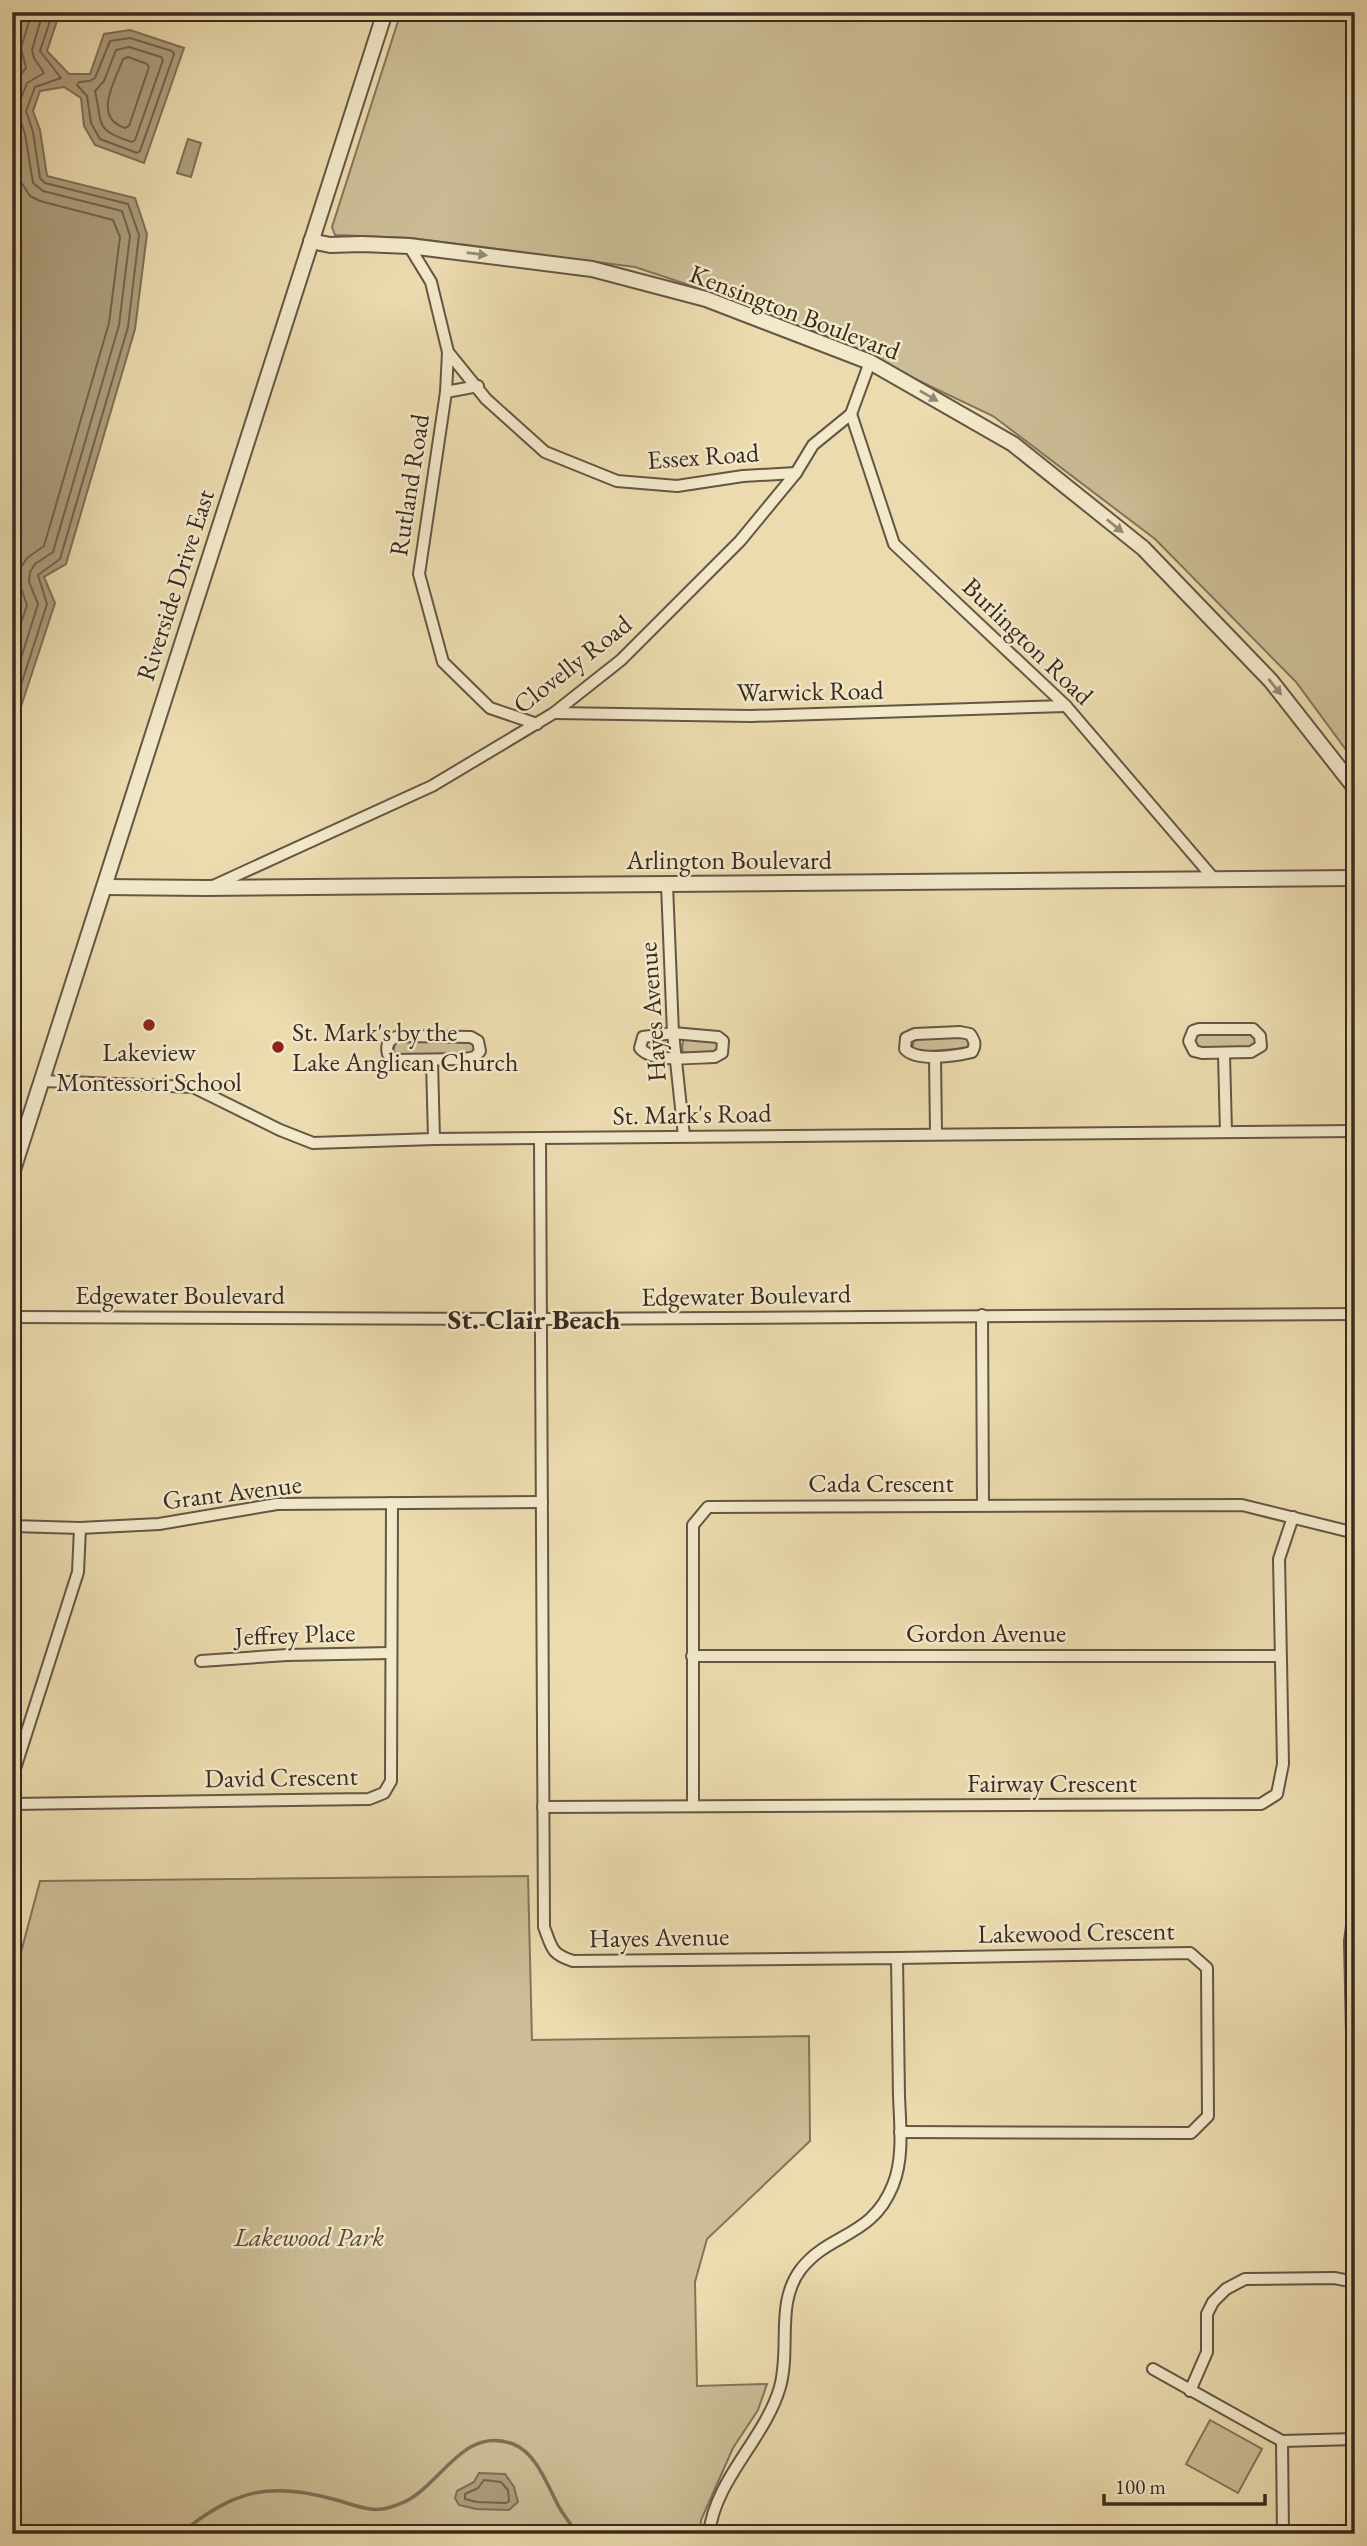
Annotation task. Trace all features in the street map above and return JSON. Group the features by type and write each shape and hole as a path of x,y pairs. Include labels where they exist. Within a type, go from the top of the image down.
{"street":[{"name":"Riverside Drive East","path":"12,1173 385,12"},
{"name":"Kensington Boulevard","path":"311,241 330,245 409,246 592,269 706,299 870,362 1013,444 1143,548 1271,681 1355,788"},
{"name":"Rutland Road","path":"409,246 431,282 448,352 446,392 419,574 422,587 443,662 489,708 537,724"},
{"name":"Essex Road","path":"448,352 486,399 545,452 617,481 677,486 743,476 796,473"},
{"path":"852,414 870,362"},
{"path":"446,392 478,386"},
{"name":"Clovelly Road","path":"206,888 432,786 554,713 621,660 740,541 796,473 813,445 852,414"},
{"name":"Burlington Road","path":"852,414 894,544 1066,706 1215,880"},
{"name":"Warwick Road","path":"554,713 751,716 1066,706"},
{"name":"Arlington Boulevard","path":"104,887 1355,878"},
{"name":"Hayes Avenue","path":"667,885 673,1032 684,1136"},
{"path":"1199,1029 1248,1029 1260,1036 1261,1046 1257,1050 1224,1055 1194,1051 1190,1046 1190,1035 1199,1029"},
{"path":"673,1032 712,1034 723,1041 722,1053 715,1057 677,1058 651,1056 640,1048 643,1037 673,1032"},
{"path":"960,1032 970,1034 974,1039 972,1052 935,1057 909,1054 904,1044 906,1038 915,1034 960,1032"},
{"path":"400,1036 471,1037 480,1044 480,1051 475,1057 432,1061 391,1059 387,1046 393,1038 400,1036"},
{"path":"1224,1055 1226,1132"},
{"path":"935,1057 936,1134"},
{"path":"432,1061 434,1139"},
{"name":"St. Mark's Road","path":"43,1081 193,1087 280,1130 313,1143 684,1136 1355,1131"},
{"name":"Hayes Avenue","path":"540,1139 544,1927 552,1950 558,1956 573,1961 897,1958"},
{"name":"Edgewater Boulevard","path":"12,1317 540,1320 1355,1314"},
{"path":"982,1315 983,1505"},
{"name":"Grant Avenue","path":"12,1526 80,1528 159,1524 277,1504 541,1502"},
{"name":"David Crescent","path":"12,1804 369,1799 383,1793 391,1781 392,1503"},
{"name":"Cada Crescent","path":"693,1805 693,1525 708,1507 1242,1506 1355,1533"},
{"name":"Fairway Crescent","path":"543,1807 1261,1804 1276,1794 1283,1764 1279,1559 1293,1517"},
{"path":"12,1778 78,1572 80,1528"},
{"name":"Jeffrey Place","path":"201,1661 287,1655 391,1653"},
{"name":"Gordon Avenue","path":"692,1656 1280,1656"},
{"path":"1355,1904 1350,1941 1355,2171"},
{"name":"Lakewood Crescent","path":"897,1958 1190,1953 1207,1968 1208,2116 1191,2133 900,2132"},
{"path":"709,2534 711,2518 724,2491 771,2414 784,2363 786,2299 800,2270 816,2254 852,2234 877,2215 894,2184 900,2152 897,1958"},
{"path":"1191,2390 1207,2352 1207,2314 1213,2302 1226,2289 1245,2279 1334,2278 1355,2282"},
{"path":"1153,2369 1282,2441 1355,2439"},
{"path":"1282,2441 1283,2534"}],"green space":[{"path":"401,12 1355,12 1355,762 1296,682 1155,539 993,416 825,336 719,295 635,267 411,238 335,235 332,227"},
{"path":"1203,1033 1248,1033 1254,1036 1256,1043 1252,1048 1220,1050 1199,1047 1196,1045 1196,1037"},
{"path":"665,1037 670,1041 671,1051 653,1051 651,1041"},
{"path":"967,1037 967,1048 918,1052 912,1050 914,1039"},
{"path":"684,1038 716,1041 720,1047 715,1052 683,1054"},
{"path":"466,1040 475,1044 474,1053 469,1055 397,1056 393,1051 396,1041"},
{"name":"Lakewood Park","path":"528,1876 532,2040 809,2036 810,2141 707,2239 695,2282 697,2386 767,2384 758,2410 733,2448 701,2520 700,2534 12,2534 12,1986 40,1881"},
{"path":"1210,2420 1262,2449 1238,2493 1186,2464"}],"water":[{"path":"12,12 60,12 47,51 69,74 90,74 104,34 130,30 184,48 144,163 95,145 84,126 81,98 64,87 40,91 33,111 40,130 47,176 135,198 147,234 135,329 66,564 44,577 55,603 12,734"},
{"path":"188,139 201,143 191,177 177,173"},
{"path":"479,2473 505,2474 514,2487 518,2502 509,2510 476,2509 459,2505 455,2498 457,2491 474,2482"}],"waterway":[{"path":"180,2534 199,2519 234,2499 270,2491 310,2494 369,2509 391,2507 422,2490 468,2448 481,2442 496,2440 513,2444 529,2455 541,2471 561,2511 578,2534"}],"place":[{"name":"Lakeview Montessori School","path":"149,1025"},
{"name":"St. Mark's by the Lake Anglican Church","path":"278,1047"}],"district":[{"name":"St. Clair Beach","path":"534,1319"}]}
